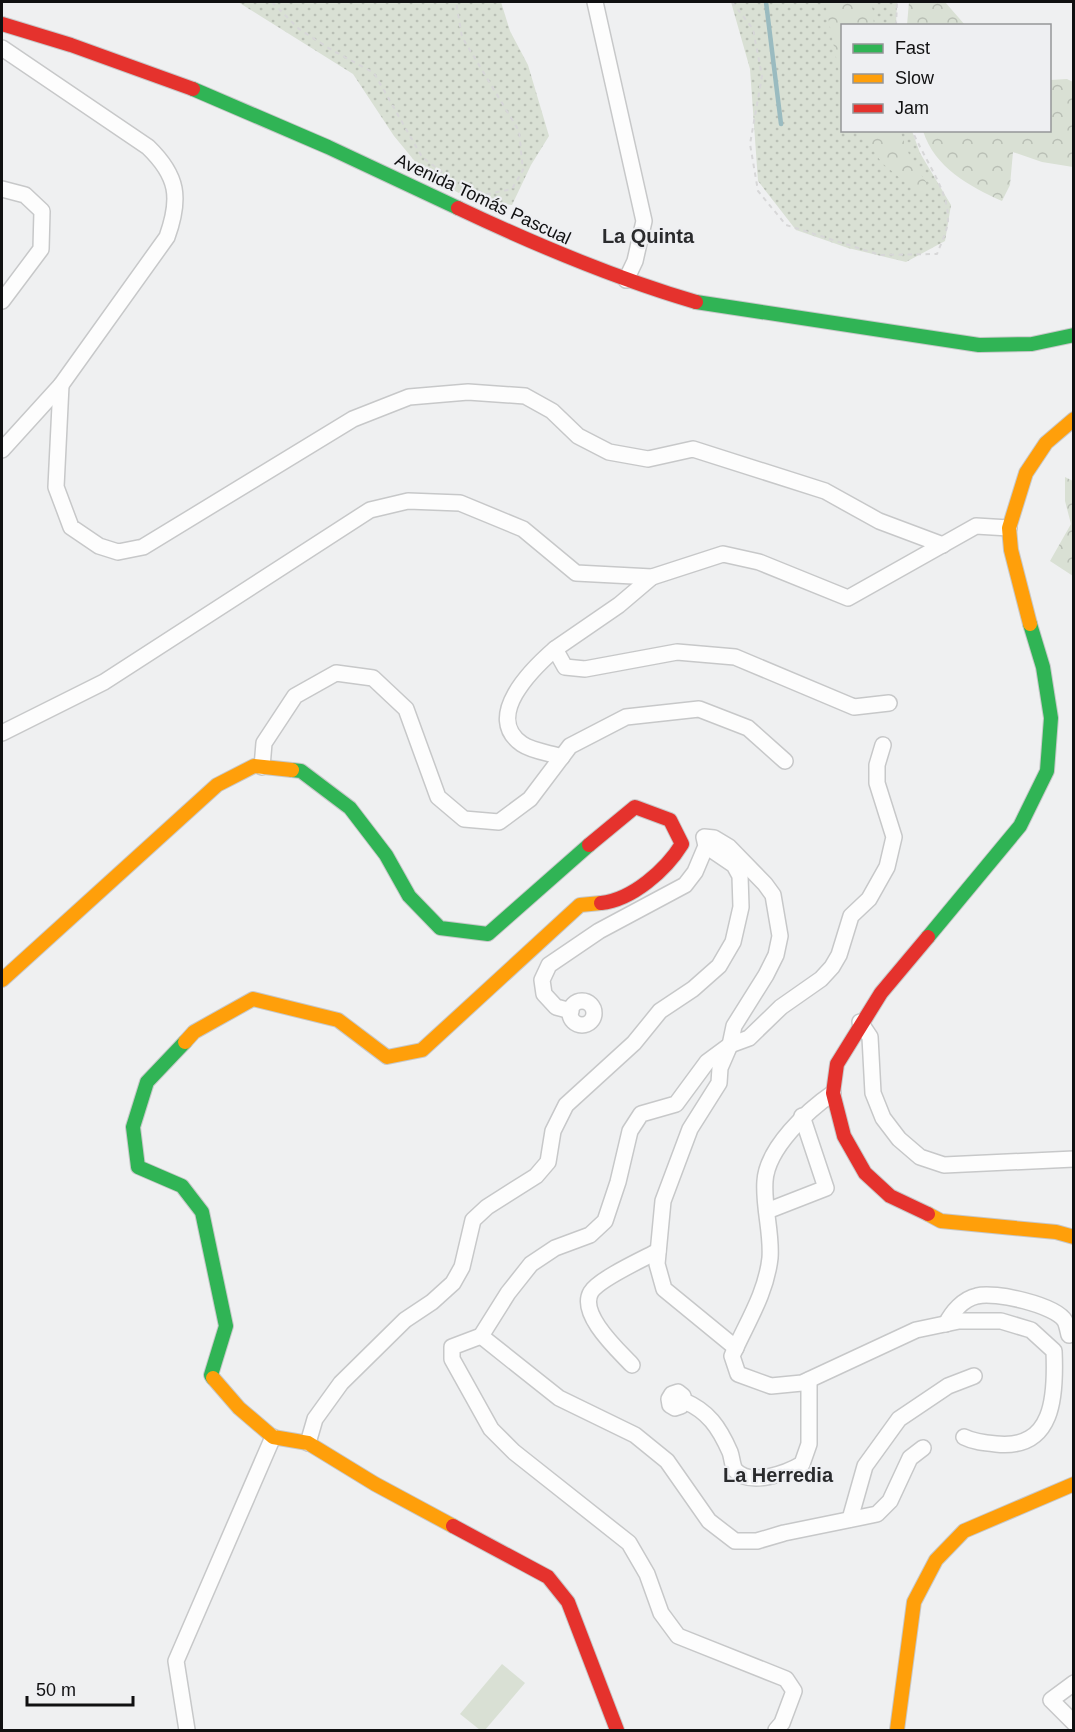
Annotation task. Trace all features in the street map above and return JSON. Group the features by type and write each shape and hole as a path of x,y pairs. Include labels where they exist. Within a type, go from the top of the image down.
{"street":[{"path":"595,2 644,221 635,261 626,280"},
{"name":"Avenida Tomás Pascual","path":"2,24 71,45 203,93 328,147 540,247 626,280 710,306 979,345 1032,344 1074,335"},
{"path":"2,48 148,147 165,163 175,187 176,213 167,237 61,385 2,450"},
{"path":"2,189 25,195 42,211 41,249 2,301"},
{"path":"61,385 56,487 71,527 99,546 118,552 143,547 353,419 409,396 468,392 525,396 552,411 578,436 609,452 648,459 693,449 825,491 879,521 944,544"},
{"path":"1074,419 1046,443 1026,473 1010,528 1011,550 1025,608 1044,667 1051,718 1047,771 1020,826 880,993 860,1022 837,1064 833,1093 844,1136 865,1173 890,1196 941,1221 1056,1232 1074,1237"},
{"path":"2,733 104,682 370,510 408,501 460,503 523,529 576,573 652,577 723,554 759,562 848,598 975,526 1010,528"},
{"path":"562,758 522,744 508,731 506,717 524,682 537,664 619,605 652,577"},
{"path":"555,649 565,667 585,669 677,652 735,657 854,707 889,703"},
{"path":"262,767 264,743 295,696 336,673 373,678 406,709 438,797 464,819 499,822 530,799 570,746 626,717 699,709 748,728 785,761"},
{"path":"776,1731 782,1723 794,1691 786,1679 678,1636 661,1613 647,1574 629,1542 536,1471 491,1429 452,1359 452,1347 481,1336 508,1293 531,1264 555,1248 590,1235 605,1221 618,1182 630,1131 641,1114 676,1104 707,1062 730,1045 749,1038 782,1007 821,979 839,955 851,916 875,890 887,867 894,837 877,783 877,765 884,745"},
{"path":"2,980 217,785 254,766 301,771 350,808 386,855 409,896 440,928 488,934 635,807 670,820 682,844 671,862 618,901 580,905 422,1050 387,1057 338,1020 253,999 194,1032 147,1082 133,1127 138,1167 182,1186 202,1212 226,1326 211,1374 239,1408 273,1437 308,1443 375,1484 548,1577 568,1602 617,1731"},
{"path":"571,1011 556,1007 544,994 542,980 549,965 599,931 685,885 695,872 705,846 704,837 714,838 729,847 773,895 780,936 776,955 734,1026 730,1045 720,1068 719,1083 690,1129 663,1201 658,1251 657,1264 664,1289 736,1348"},
{"path":"308,1443 315,1419 341,1383 405,1320 432,1302 453,1283 462,1267 473,1220 487,1207 536,1176 548,1162 553,1131 566,1106 634,1043 660,1011 693,989 719,966 733,942 741,906 740,876 734,865 705,846"},
{"path":"860,1022 870,1037 873,1093 883,1118 899,1139 920,1157 944,1165 1074,1159"},
{"path":"833,1093 802,1116 769,1165 765,1179 770,1257 765,1288 732,1356 738,1374 771,1386 802,1383 916,1330 946,1324 1001,1321 1031,1330 1054,1351 1056,1381 1048,1418 1034,1438 1011,1446 973,1442 964,1437"},
{"path":"766,1211 826,1188 802,1116"},
{"path":"632,1365 595,1323 588,1304 589,1298 591,1292 613,1275 658,1251"},
{"path":"946,1324 961,1304 977,1295 1005,1297 1040,1305 1058,1314 1065,1321 1069,1335"},
{"path":"481,1336 559,1398 635,1435 667,1461 709,1521 735,1541 756,1541 877,1514 890,1501 910,1458 923,1448"},
{"path":"850,1519 865,1466 899,1419 948,1386 974,1376"},
{"path":"684,1401 703,1409 730,1452 735,1469 744,1476 763,1477 789,1472 802,1464 809,1444 809,1380"},
{"path":"187,1731 176,1661 273,1437"},
{"path":"897,1731 914,1602 936,1560 964,1531 1074,1484"},
{"path":"1074,1683 1051,1700 1074,1723"}],"path":[{"path":"272,2 299,29 374,73 422,157 458,184 488,194 512,189 523,170 519,131 462,38 456,2"},
{"path":"732,2 753,29 762,76 750,144 758,191 786,225 880,255 937,254 949,219 942,190 923,157 913,132"},
{"path":"896,24 897,2"}],"green space":[{"path":"238,2 501,2 510,31 528,65 549,136 531,165 512,205 470,199 427,176 394,136 353,74"},
{"path":"731,2 897,2 896,24 841,24 841,132 912,132 920,153 951,205 945,241 906,262 848,248 796,230 758,181 750,69"},
{"path":"825,2 872,2 874,24 841,24 841,82"},
{"path":"909,2 945,2 964,24 907,24"},
{"path":"1067,79 1073,82 1073,167 1042,162 1013,152 1010,185 1002,201 977,189 955,174 928,144 923,132 1051,132 1051,80"},
{"path":"861,132 900,132 912,162 929,186 919,194 882,163"},
{"path":"1065,477 1073,481 1073,576 1050,561 1071,524 1065,501"},
{"path":"502,1664 525,1683 485,1730 480,1730 460,1714"}],"waterway":[{"path":"766,2 781,124"}],"traffic: fast":[{"path":"193,89 328,147 458,208"},
{"path":"696,302 979,345 1032,344 1074,335"},
{"path":"928,937 1020,826 1047,771 1051,718 1043,667 1030,624"},
{"path":"292,770 301,771 350,808 386,855 409,896 440,928 488,934 589,845"},
{"path":"185,1042 147,1082 133,1127 138,1167 182,1186 202,1212 226,1326 211,1375 213,1378"}],"traffic: slow":[{"path":"1030,624 1011,550 1009,528 1026,473 1046,443 1074,419"},
{"path":"2,980 217,785 254,766 292,770"},
{"path":"185,1042 194,1032 253,999 338,1020 387,1057 422,1050 580,905 601,903"},
{"path":"928,1214 941,1221 1056,1232 1074,1237"},
{"path":"213,1378 239,1408 273,1437 308,1443 375,1484 453,1526"},
{"path":"897,1730 914,1602 936,1560 964,1531 1074,1484"}],"traffic: jam":[{"path":"2,24 71,45 193,89"},
{"path":"458,208 576,260 696,302"},
{"path":"589,845 635,807 670,820 682,844 667,864 647,882 624,896 601,903"},
{"path":"928,937 881,993 837,1064 833,1093 844,1136 865,1173 890,1196 928,1214"},
{"path":"453,1526 548,1577 568,1602 617,1730"}],"district":[{"name":"La Quinta","path":"648,236"},
{"name":"La Herredia","path":"778,1475"}]}
